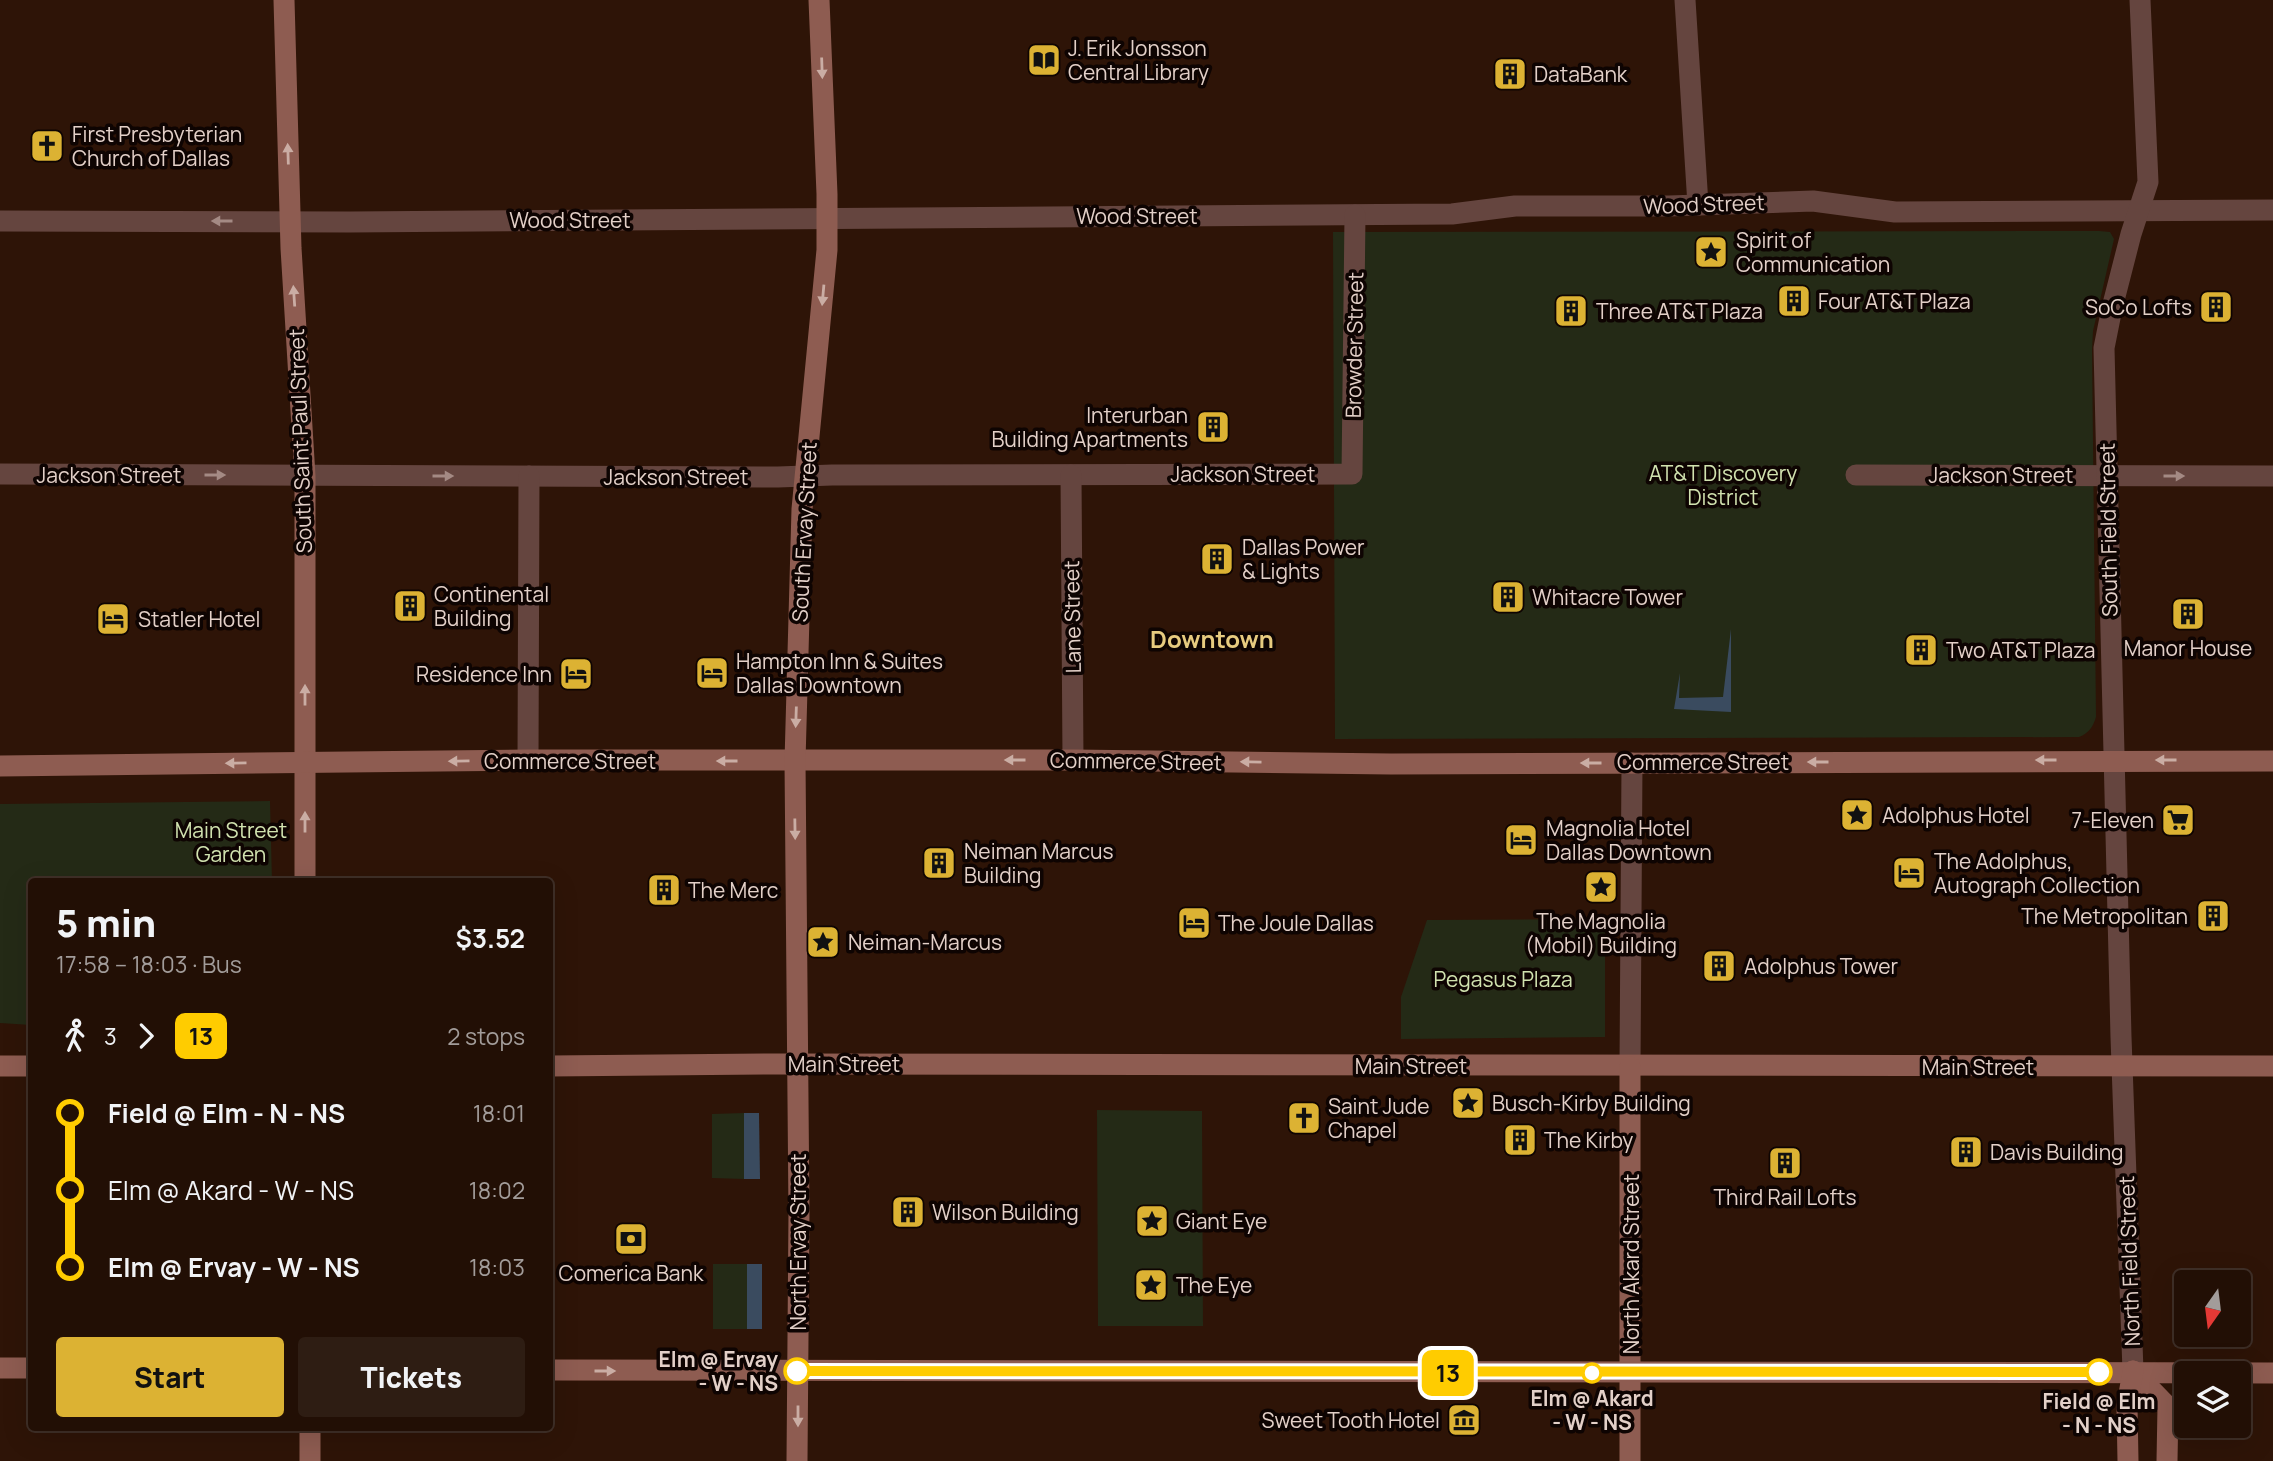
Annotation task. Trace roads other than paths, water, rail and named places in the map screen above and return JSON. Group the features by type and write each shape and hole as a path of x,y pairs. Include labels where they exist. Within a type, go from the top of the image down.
{"main road":[{"name":"South Saint Paul Street","path":"284,0 290,222 305,476 305,878"},
{"name":"South Ervay Street","path":"797,1064 795,761 802,509 828,218 819,0"},
{"name":"Commerce Street","path":"0,766 527,760 1073,760 1391,764 2273,761"},
{"name":"North Ervay Street","path":"797,1064 797,1461"},
{"path":"0,1066 28,1066"},
{"name":"Main Street","path":"553,1066 2273,1066"},
{"name":"North Akard Street","path":"1630,1067 1630,1461"},
{"path":"0,1368 28,1368"},
{"path":"553,1370 2273,1373"},
{"name":"North Field Street","path":"2128,1461 2127,1406 2133,1371"},
{"name":"North Field Street","path":"2133,1371 2168,1407 2168,1461"},
{"path":"310,1431 310,1461"}],"street":[{"path":"1685,0 1698,205"},
{"name":"South Field Street","path":"2123,1066 2104,348 2112,308 2148,182 2140,0"},
{"name":"Wood Street","path":"0,221 290,222 1452,214 1514,206 1813,201 1830,201 1886,212 2273,210"},
{"name":"Browder Street","path":"1352,474 1355,215"},
{"name":"Jackson Street","path":"0,474 805,477 1352,474"},
{"name":"Lane Street","path":"1071,475 1073,760"},
{"name":"Jackson Street","path":"1856,475 2273,476"},
{"path":"527,760 529,476"},
{"path":"1630,1067 1632,763"},
{"name":"North Field Street","path":"2123,1066 2133,1371"}],"water":[{"path":"1731,629 1731,712 1674,709 1680,673 1679,698 1723,697"},
{"path":"744,1113 759,1113 760,1179 744,1179"},
{"path":"747,1264 762,1264 762,1329 747,1329"}],"place":[{"name":"J. Erik Jonsson Central Library","path":"1044,60"},
{"name":"DataBank","path":"1510,74"},
{"name":"First Presbyterian Church of Dallas","path":"47,146"},
{"name":"Spirit of Communication","path":"1711,252"},
{"name":"Four AT&T Plaza","path":"1794,301"},
{"name":"SoCo Lofts","path":"2216,307"},
{"name":"Three AT&T Plaza","path":"1571,311"},
{"name":"Interurban Building Apartments","path":"1213,427"},
{"name":"Dallas Power & Lights","path":"1217,559"},
{"name":"Whitacre Tower","path":"1508,597"},
{"name":"Continental Building","path":"410,606"},
{"name":"Manor House","path":"2188,614"},
{"name":"Statler Hotel","path":"113,619"},
{"name":"Two AT&T Plaza","path":"1921,650"},
{"name":"Hampton Inn & Suites Dallas Downtown","path":"712,673"},
{"name":"Residence Inn","path":"576,674"},
{"name":"Adolphus Hotel","path":"1857,815"},
{"name":"7-Eleven","path":"2178,820"},
{"name":"Magnolia Hotel Dallas Downtown","path":"1521,840"},
{"name":"Neiman Marcus Building","path":"939,863"},
{"name":"The Adolphus, Autograph Collection","path":"1909,873"},
{"name":"The Magnolia (Mobil) Building","path":"1601,887"},
{"name":"The Merc","path":"664,890"},
{"name":"The Metropolitan","path":"2213,916"},
{"name":"The Joule Dallas","path":"1194,923"},
{"name":"Neiman-Marcus","path":"823,942"},
{"name":"Adolphus Tower","path":"1719,966"},
{"name":"Busch-Kirby Building","path":"1468,1103"},
{"name":"Saint Jude Chapel","path":"1304,1118"},
{"name":"The Kirby","path":"1520,1140"},
{"name":"Davis Building","path":"1966,1152"},
{"name":"Third Rail Lofts","path":"1785,1163"},
{"name":"Wilson Building","path":"908,1212"},
{"name":"Giant Eye","path":"1152,1221"},
{"name":"Comerica Bank","path":"631,1239"},
{"name":"The Eye","path":"1151,1285"},
{"name":"Elm @ Ervay - W - NS","path":"797,1371"},
{"name":"Field @ Elm - N - NS","path":"2099,1372"},
{"name":"Elm @ Akard - W - NS","path":"1592,1373"},
{"name":"Sweet Tooth Hotel","path":"1464,1420"}],"district":[{"name":"Downtown","path":"1212,638"}],"park label":[{"name":"AT&T Discovery District","path":"1723,485"},
{"name":"Main Street Garden","path":"231,842"},
{"name":"Pegasus Plaza","path":"1503,979"}]}
